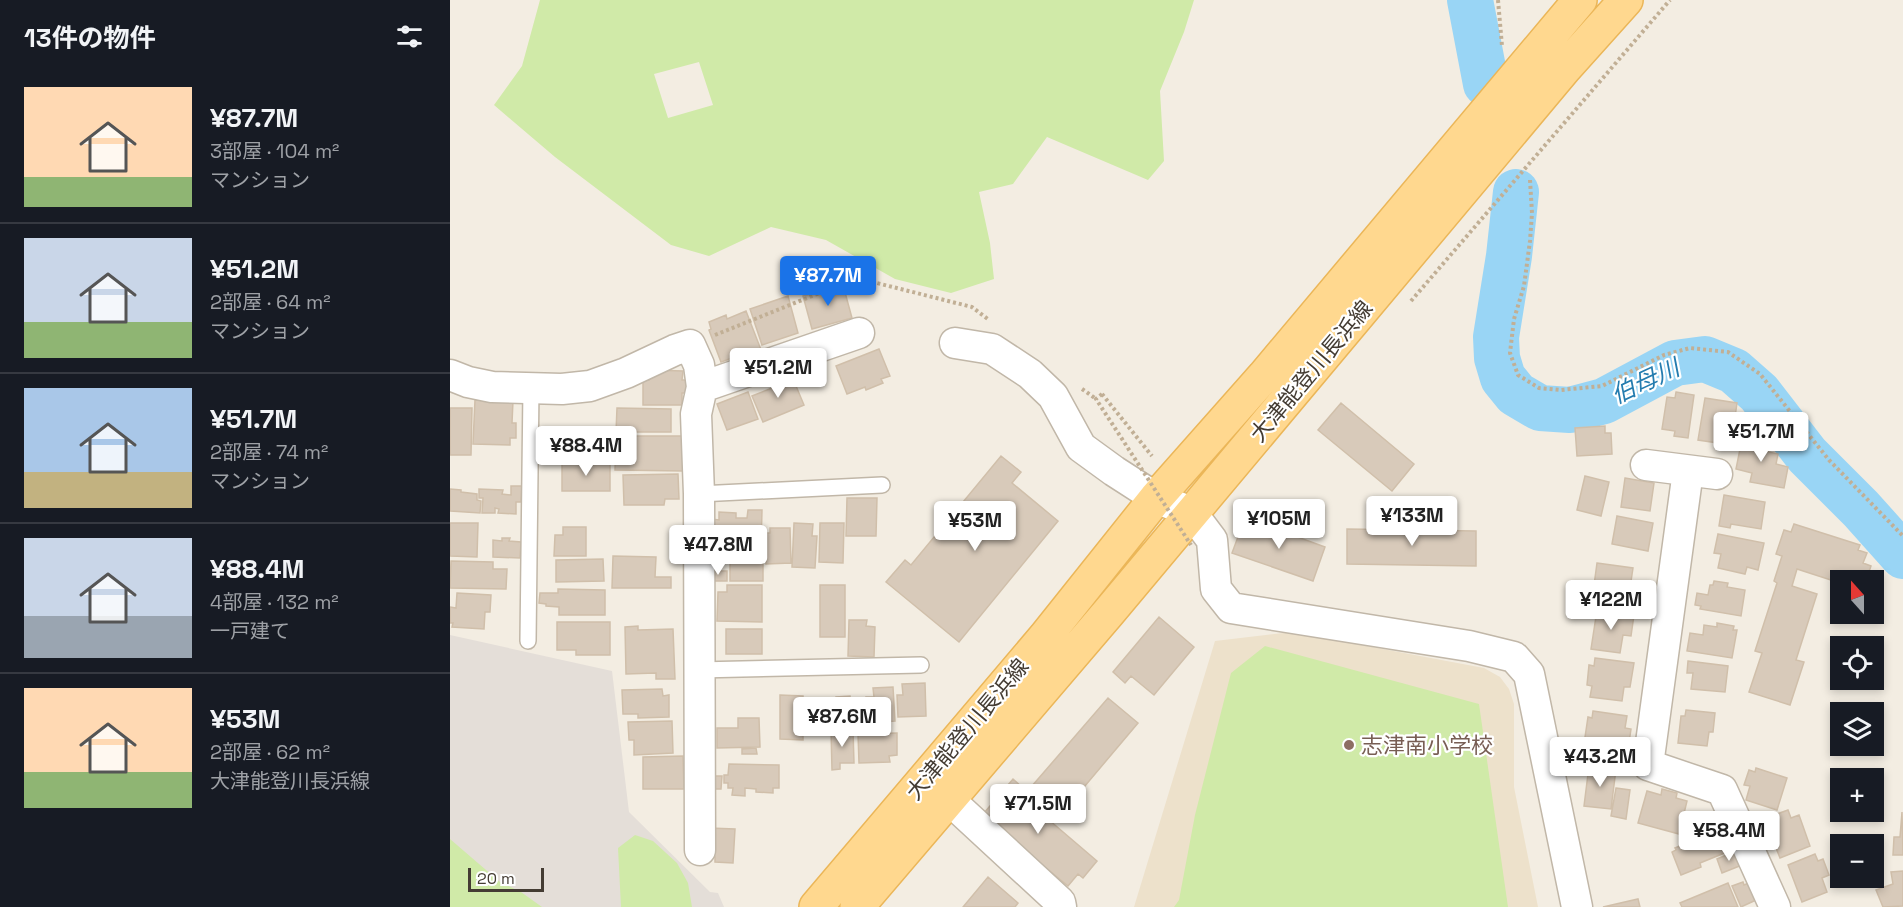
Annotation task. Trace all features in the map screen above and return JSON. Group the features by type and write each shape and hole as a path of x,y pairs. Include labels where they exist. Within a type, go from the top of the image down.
{"main road":[{"name":"大津能登川長浜線","path":"857,907 1045,637 1156,498 1264,376 1580,0"},
{"name":"大津能登川長浜線","path":"816,907 938,789 1191,512 1626,0"}],"street":[{"path":"702,387 859,333"},
{"path":"955,343 992,349 1030,374 1053,396 1081,447 1156,498 1191,512 1212,540 1215,589 1231,608 1469,646 1515,657 1529,674 1577,907"},
{"path":"450,375 492,387 590,386 690,345 699,365 702,387 696,414 699,494 700,850"},
{"path":"1646,465 1703,472 1648,765 1722,790 1775,907"},
{"path":"938,789 1060,902 1061,907"}],"lane":[{"path":"528,641 531,388"},
{"path":"699,494 882,485"},
{"path":"698,670 921,665"}],"path":[{"path":"1498,0 1503,48"},
{"path":"1530,180 1532,213 1530,241 1524,286 1514,319 1510,353 1518,375 1539,388 1561,390 1602,386 1664,355 1690,348 1728,352 1760,374 1829,460 1903,536"},
{"path":"690,345 856,278 972,307 991,321"},
{"path":"1076,385 1096,399 1191,545"},
{"path":"1096,399 1102,394 1152,456"}],"shaded area":[{"name":"志津南小学校","path":"1292,632 1484,668 1500,677 1509,689 1514,704 1514,787 1538,907 1134,907 1215,641"},
{"path":"450,635 612,671 629,812 710,892 718,893 724,907 450,907"}],"green space":[{"path":"540,0 1194,0 1184,32 1160,91 1164,161 1148,180 1047,137 1013,184 979,192 990,243 994,279 951,293 895,279 826,240 771,227 709,256 671,245 555,157 494,105 522,66","holes":["699,62 713,105 668,118 654,74"]},
{"name":"志津南小学校","path":"1265,646 1479,704 1508,907 1174,907 1179,900 1195,815 1231,673"},
{"path":"635,835 653,841 677,863 688,883 692,907 621,907 618,848"},
{"path":"450,839 500,882 521,892 542,907 450,907"}],"building":[{"path":"843,285 852,318 812,329 803,296"},
{"path":"788,296 798,333 762,345 750,309"},
{"path":"746,311 763,355 751,359 749,352 721,362 709,330 711,329 709,322 726,315 727,319"},
{"path":"879,349 890,376 881,379 883,383 847,394 836,366"},
{"path":"649,370 683,371 682,380 687,380 687,393 682,393 682,405 643,405 643,380 649,380"},
{"path":"791,374 804,405 763,422 752,396 772,388 771,383"},
{"path":"748,392 758,419 727,430 717,404"},
{"path":"1676,392 1694,395 1688,438 1674,436 1675,431 1662,429 1667,397 1675,398"},
{"path":"1705,398 1737,403 1731,445 1698,440"},
{"path":"475,400 513,401 512,423 516,423 516,438 510,438 510,445 473,444"},
{"path":"1341,403 1414,464 1392,491 1318,430"},
{"path":"450,408 472,408 471,455 450,455"},
{"path":"617,408 671,409 671,432 616,432"},
{"path":"1605,426 1605,433 1611,433 1612,454 1577,456 1575,428"},
{"path":"1743,434 1767,438 1764,451 1778,454 1776,464 1788,467 1784,488 1750,482 1752,473 1736,469"},
{"path":"616,436 683,436 683,471 615,470"},
{"path":"1001,456 1021,472 1012,483 1058,521 959,642 886,582 905,560 911,565"},
{"path":"610,462 610,491 562,491 562,463"},
{"path":"678,474 679,499 665,499 664,505 624,505 623,475"},
{"path":"1585,476 1609,482 1601,516 1577,510"},
{"path":"1625,478 1654,483 1650,511 1621,507"},
{"path":"511,486 522,486 521,502 516,502 516,514 498,513 499,509 495,508 495,513 482,513 483,498 479,498 479,489 503,490 502,494 511,495"},
{"path":"450,489 477,494 477,500 481,501 480,513 450,511"},
{"path":"1724,495 1765,502 1761,529 1731,524 1730,528 1719,526"},
{"path":"847,498 877,498 876,536 846,536"},
{"path":"748,510 762,510 761,549 743,549 742,552 732,552 732,544 711,543 712,519 719,520 719,512 736,513 736,518 747,518"},
{"path":"1617,516 1653,523 1648,551 1612,544"},
{"path":"1245,518 1325,547 1313,581 1232,553"},
{"path":"450,523 478,523 477,557 450,556"},
{"path":"794,523 813,524 812,536 817,536 815,568 792,567"},
{"path":"820,523 844,523 843,563 819,562"},
{"path":"1794,524 1860,545 1858,550 1867,553 1863,563 1871,566 1870,570 1830,570 1830,580 1797,569 1792,586 1817,594 1796,660 1804,662 1790,705 1749,692 1762,653 1755,651 1777,583 1774,581 1782,556 1776,554 1784,530 1791,532"},
{"path":"563,527 586,527 586,556 554,556 555,535 563,535"},
{"path":"770,528 790,528 791,563 766,564 765,533 770,533"},
{"path":"1347,529 1476,531 1476,566 1347,564"},
{"path":"1718,534 1764,543 1758,570 1747,567 1745,574 1718,568 1721,554 1714,553"},
{"path":"502,538 521,542 520,558 493,557 493,540 502,541"},
{"path":"613,556 656,557 655,577 671,577 671,588 612,588"},
{"path":"730,556 763,556 763,581 730,581"},
{"path":"603,559 604,581 556,582 556,560"},
{"path":"451,561 493,562 493,569 507,569 506,589 450,588"},
{"path":"1597,563 1633,568 1630,588 1637,589 1634,606 1592,600"},
{"path":"709,571 727,571 727,581 709,581"},
{"path":"1714,581 1728,583 1727,587 1745,590 1741,616 1700,609 1701,606 1695,605 1697,593 1708,595 1710,585 1713,585"},
{"path":"727,585 762,585 762,622 717,621 718,592 727,592"},
{"path":"820,585 845,585 845,637 820,637"},
{"path":"558,589 605,590 605,615 559,615 559,607 539,603 540,593 558,593"},
{"path":"457,593 491,595 490,612 485,612 484,629 452,627 450,607 456,608"},
{"path":"1597,610 1634,615 1631,636 1623,635 1620,653 1591,649"},
{"path":"1159,617 1194,647 1154,695 1131,676 1125,683 1113,672"},
{"path":"849,620 867,620 866,626 875,627 874,657 848,656"},
{"path":"557,622 610,622 610,655 576,655 576,650 557,650"},
{"path":"1717,623 1734,626 1733,630 1737,630 1732,658 1687,651 1690,633 1703,635 1704,625 1717,627"},
{"path":"638,626 638,630 673,629 675,679 656,679 656,673 626,674 625,627"},
{"path":"726,629 762,629 762,654 726,654"},
{"path":"1595,658 1634,663 1630,687 1624,687 1622,701 1590,697 1592,686 1587,685 1589,665 1594,666"},
{"path":"1688,661 1728,666 1725,692 1691,689 1693,673 1687,673"},
{"path":"925,683 926,716 898,717 897,695 903,695 902,684"},
{"path":"893,687 895,721 867,723 866,697 874,697 873,688"},
{"path":"662,689 663,696 669,695 669,717 638,718 638,714 623,714 622,690"},
{"path":"780,695 803,696 803,740 780,739"},
{"path":"850,696 852,726 831,727 830,716 837,716 836,697"},
{"path":"1108,698 1138,723 1063,812 1032,786"},
{"path":"1686,710 1715,713 1713,732 1709,732 1707,746 1678,743 1681,716 1685,716"},
{"path":"1593,711 1627,716 1625,728 1631,729 1629,742 1620,740 1618,756 1589,751 1589,745 1584,744 1588,717 1592,718"},
{"path":"738,718 759,718 760,747 717,748 717,728 738,728"},
{"path":"672,721 673,753 634,755 634,740 629,740 628,722"},
{"path":"831,730 853,730 854,763 840,763 840,769 832,770"},
{"path":"897,733 897,755 889,756 890,762 859,763 858,734"},
{"path":"756,748 757,754 742,754 742,749"},
{"path":"683,756 684,789 643,789 643,757"},
{"path":"729,764 779,765 779,788 773,788 773,793 756,792 756,789 745,788 745,796 732,795 733,788 728,788 728,783 724,783 724,775 728,775"},
{"path":"1589,766 1616,769 1611,809 1584,806"},
{"path":"1756,768 1787,778 1777,810 1746,800 1750,786 1744,785 1749,770 1755,772"},
{"path":"706,776 722,776 721,789 706,789"},
{"path":"1013,779 1040,803 1035,808 1097,861 1083,878 1078,874 1068,886 1046,868 1042,872 984,813"},
{"path":"1616,788 1630,790 1626,819 1611,816"},
{"path":"1662,789 1677,793 1676,798 1687,801 1679,834 1638,823 1647,791 1661,795"},
{"path":"1788,810 1791,818 1799,815 1810,846 1780,858 1768,828 1776,825 1774,819 1778,817 1777,814"},
{"path":"1902,812 1903,855 1893,855 1894,837 1900,837"},
{"path":"1716,826 1727,852 1700,863 1701,867 1681,875 1672,852 1676,850 1675,848 1690,842 1688,837"},
{"path":"709,828 735,829 733,863 715,862 715,857 708,857"},
{"path":"1768,830 1774,846 1760,851 1754,835"},
{"path":"1736,851 1742,865 1722,873 1717,859"},
{"path":"1815,854 1818,861 1823,859 1829,875 1822,878 1827,892 1802,902 1788,865"},
{"path":"1903,871 1903,906 1883,907 1876,890 1893,884 1891,872"},
{"path":"988,877 1018,903 1015,907 963,907"},
{"path":"1743,882 1744,885 1749,883 1756,900 1741,907 1732,886"},
{"path":"1728,883 1738,907 1682,907 1680,903"},
{"path":"1638,899 1640,907 1603,907"}],"waterway":[{"name":"伯母川","path":"1470,0 1486,84"},
{"name":"伯母川","path":"1516,192 1509,256 1496,337 1497,358 1503,378 1516,394 1540,408 1570,410 1604,401 1675,363 1705,359 1734,371 1759,393 1807,455 1861,509 1903,556"}],"place":[{"name":"志津南小学校","path":"1349,745"}]}
